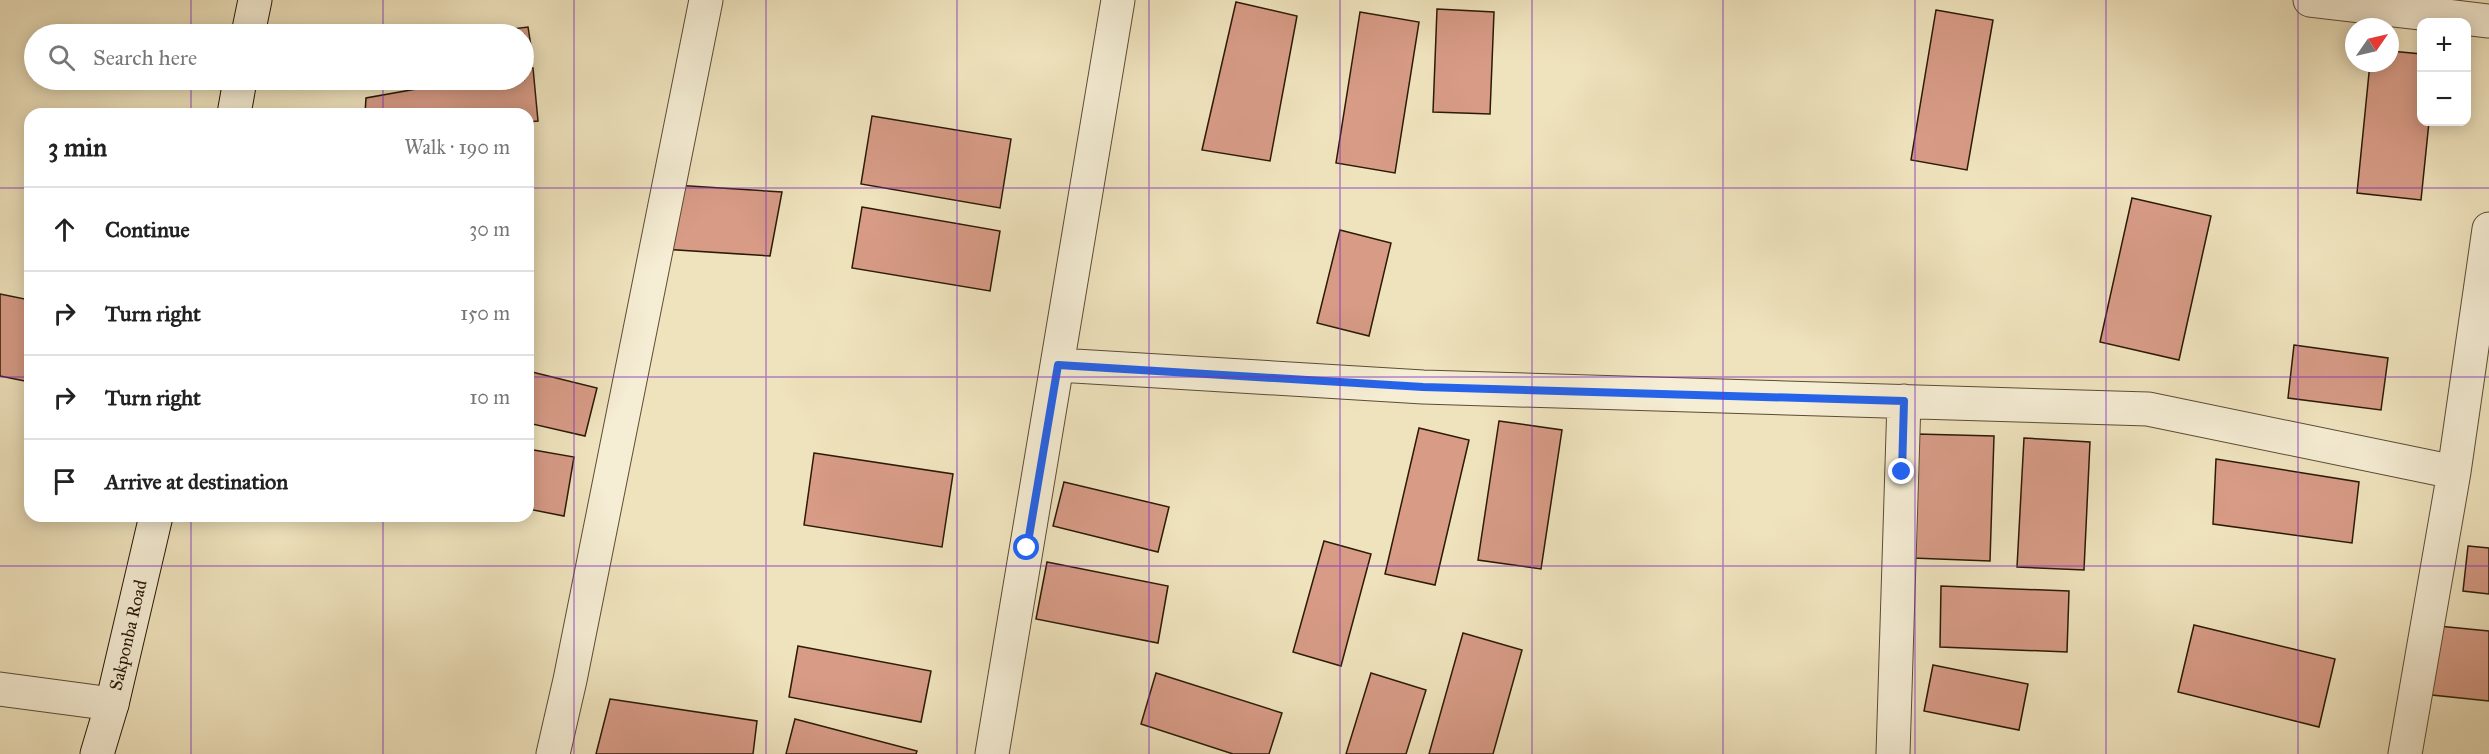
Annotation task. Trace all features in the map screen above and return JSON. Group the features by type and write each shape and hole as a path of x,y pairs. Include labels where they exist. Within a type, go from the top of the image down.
{"street":[{"path":"251,24 255,0"},
{"path":"553,754 575,657 706,0"},
{"path":"992,754 1118,0"},
{"path":"2310,0 2489,21"},
{"path":"235,108 238,90"},
{"path":"2404,754 2454,472 2489,229"},
{"path":"1058,365 1423,387 2148,409 2454,472"},
{"path":"1893,754 1904,401"},
{"name":"Sakponba Road","path":"97,754 112,704 155,522"},
{"path":"0,689 112,704"}],"building":[{"path":"1236,2 1297,16 1270,161 1202,150"},
{"path":"1437,9 1494,12 1490,114 1433,112"},
{"path":"1936,10 1993,20 1967,170 1911,160"},
{"path":"1360,12 1419,22 1395,173 1336,163"},
{"path":"2399,52 2417,54 2417,126 2429,126 2421,200 2357,193 2369,72 2399,72"},
{"path":"534,79 538,121 534,121 534,108 365,108 366,98 411,90 534,90"},
{"path":"872,116 1011,139 1000,208 861,184"},
{"path":"674,185 782,192 770,256 662,249"},
{"path":"2132,198 2211,216 2179,360 2100,342"},
{"path":"862,207 1000,231 990,291 852,268"},
{"path":"1340,230 1391,243 1369,336 1317,323"},
{"path":"0,294 24,299 24,381 0,376"},
{"path":"2294,345 2388,358 2381,410 2288,398"},
{"path":"534,372 597,388 585,436 534,424"},
{"path":"1499,421 1562,430 1541,569 1478,560"},
{"path":"1419,428 1469,440 1435,585 1385,574"},
{"path":"1917,434 1994,436 1990,561 1912,558"},
{"path":"2024,438 2090,442 2084,570 2017,567"},
{"path":"534,450 574,457 564,516 534,510"},
{"path":"814,453 953,474 942,547 804,525"},
{"path":"2216,459 2359,482 2352,543 2213,524"},
{"path":"1064,482 1169,507 1158,552 1053,526"},
{"path":"1324,541 1371,554 1341,666 1293,652"},
{"path":"2468,546 2489,548 2489,594 2463,591"},
{"path":"1047,562 1168,586 1158,643 1036,619"},
{"path":"1941,586 2069,591 2067,652 1940,647"},
{"path":"2194,625 2335,659 2319,727 2178,692"},
{"path":"2438,626 2489,631 2489,701 2432,695"},
{"path":"1463,633 1522,650 1493,754 1429,754"},
{"path":"798,646 931,671 921,722 789,697"},
{"path":"1933,665 2028,684 2019,730 1924,711"},
{"path":"1156,673 1282,713 1269,754 1233,754 1141,724"},
{"path":"1371,673 1426,690 1406,754 1346,754"},
{"path":"610,699 757,721 753,754 596,754"},
{"path":"795,719 917,751 916,754 786,754"}],"route":[{"path":"1027,548 1058,365 1423,387 1904,401 1902,472"}]}
